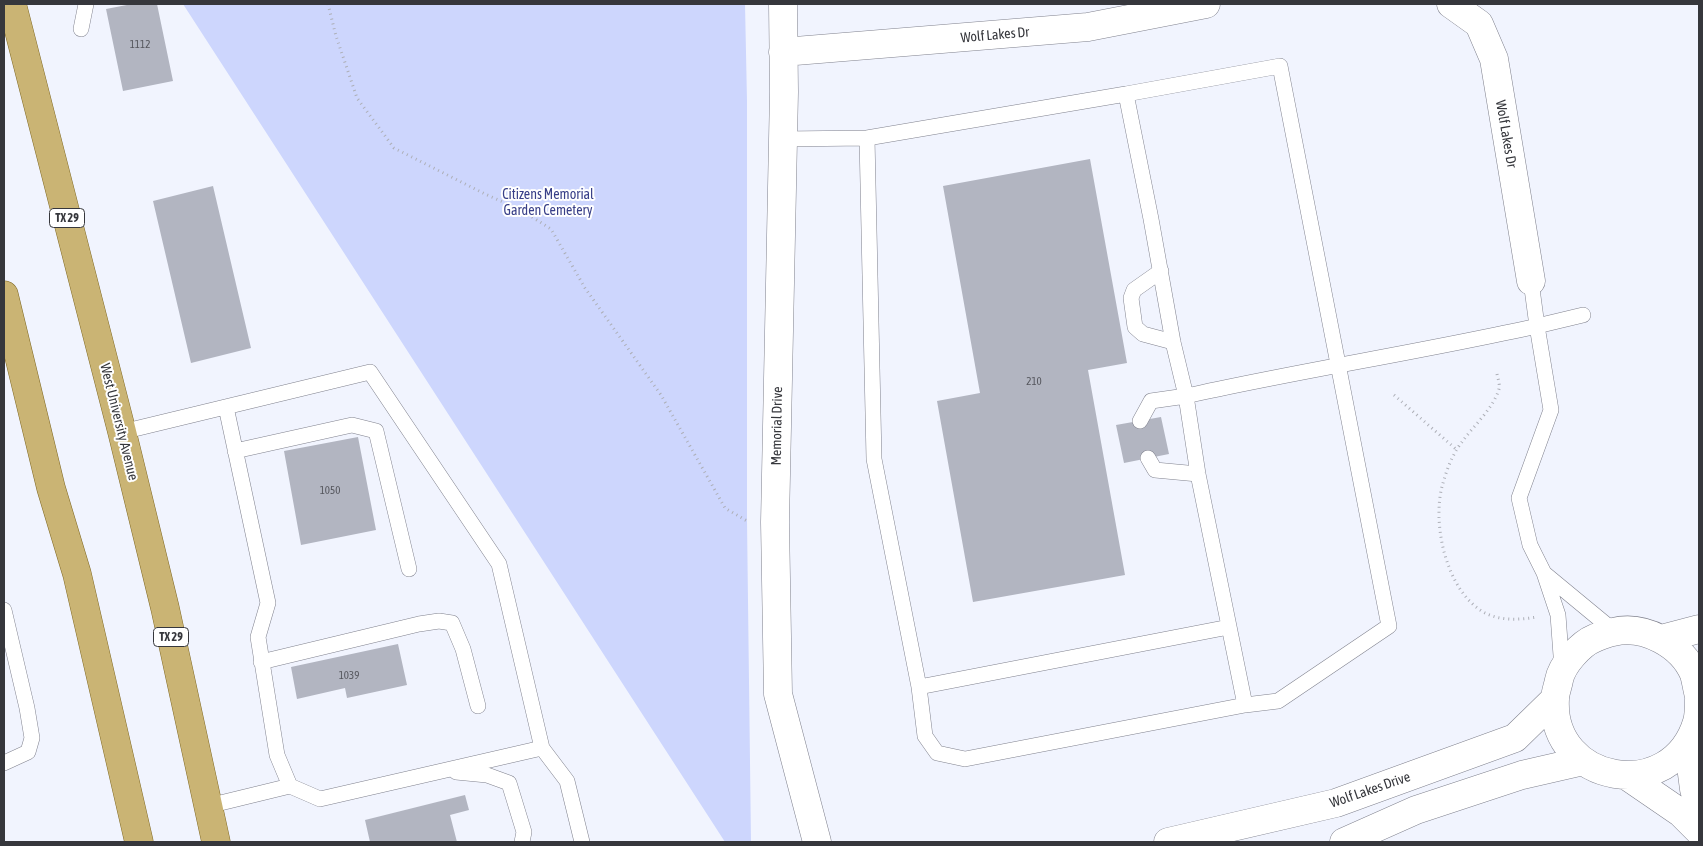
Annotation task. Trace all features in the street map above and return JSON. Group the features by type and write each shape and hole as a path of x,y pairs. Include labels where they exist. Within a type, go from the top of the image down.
{"main road":[{"name":"West University Avenue","path":"12,4 122,432 164,608 216,842"},
{"path":"4,295 51,488 77,574 139,842"}],"street":[{"name":"Memorial Drive","path":"783,4 783,140 775,522 778,694 817,842"},
{"name":"Wolf Lakes Dr","path":"783,52 1088,27 1206,4"},
{"name":"Wolf Lakes Dr","path":"1452,4 1479,24 1494,60 1531,281"},
{"path":"1661,639 1699,629"},
{"path":"1614,631 1638,631 1661,639 1680,654 1694,674 1699,698 1698,721 1688,743 1672,760 1651,772 1627,776 1604,772 1583,761 1567,744 1557,722 1555,698 1562,671 1573,654 1591,639 1614,631"},
{"name":"Wolf Lakes Drive","path":"1168,842 1336,803 1515,738 1555,698"},
{"path":"1688,743 1694,790 1699,806"},
{"path":"1344,842 1424,807 1522,775 1583,761"},
{"path":"1627,776 1681,813 1699,831"}],"lane":[{"path":"81,29 86,4"},
{"path":"783,140 867,138 1280,66 1389,626 1278,701 1245,705 966,759 937,753 925,736 919,687 874,459 867,138"},
{"path":"1126,94 1173,342 1186,396 1198,474 1245,705"},
{"path":"1161,271 1134,290 1131,298 1135,327 1142,334 1173,342"},
{"path":"1531,281 1551,410 1519,498 1530,544 1544,573 1558,615 1562,671"},
{"path":"1140,421 1151,400 1186,396 1537,326 1583,315"},
{"path":"122,432 370,372 499,564 542,748 567,781 582,842"},
{"path":"226,406 268,604 258,637 277,755 290,786"},
{"path":"235,451 352,425 376,431 409,569"},
{"path":"1148,458 1155,470 1198,474"},
{"path":"1544,573 1614,631"},
{"path":"4,610 27,708 32,738 28,752 4,763"},
{"path":"262,662 419,624 439,621 452,623 463,649 478,706"},
{"path":"919,687 1229,628"},
{"path":"208,806 290,786 320,800 542,748"},
{"path":"445,770 487,776 508,783 524,832 522,842"}],"path":[{"path":"328,4 336,36 357,98 394,148 521,210 551,229 585,288 661,394 725,508 747,521 775,522"},
{"path":"1497,374 1500,387 1492,404 1461,443 1442,483 1438,506 1439,532 1445,557 1459,586 1470,602 1484,613 1500,618 1517,620 1541,617"},
{"path":"1394,395 1457,450"}],"green space":[{"name":"Citizens Memorial Garden Cemetery","path":"183,4 745,4 747,101 747,521 751,842 725,842"}],"building":[{"path":"132,4 157,4 173,81 123,91 106,9"},
{"path":"1090,159 1127,363 1088,370 1125,575 973,602 937,401 980,393 943,186"},
{"path":"213,186 251,348 191,363 153,201"},
{"path":"1161,417 1169,454 1124,463 1116,425"},
{"path":"358,437 376,530 301,545 284,451"},
{"path":"398,644 407,685 347,698 345,688 297,699 291,667"},
{"path":"465,795 469,810 450,815 457,842 370,842 365,820"}]}
